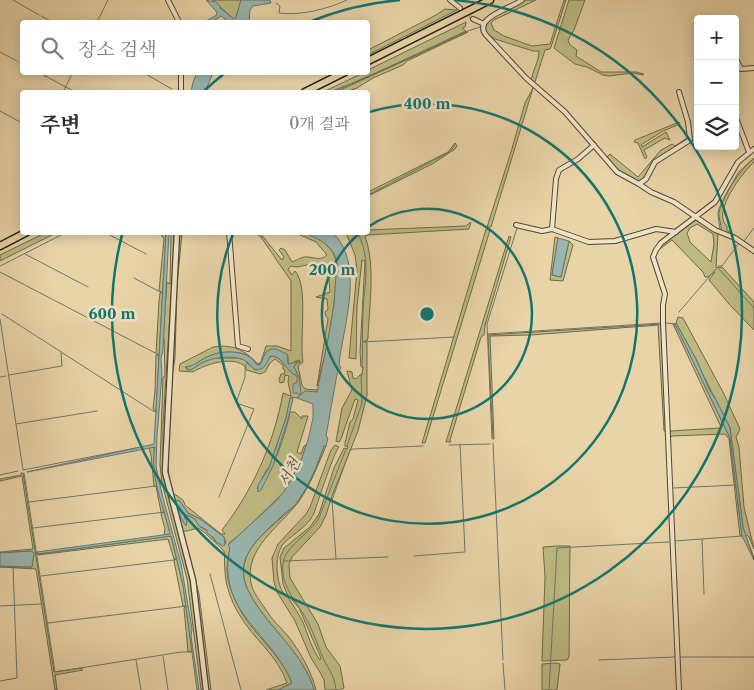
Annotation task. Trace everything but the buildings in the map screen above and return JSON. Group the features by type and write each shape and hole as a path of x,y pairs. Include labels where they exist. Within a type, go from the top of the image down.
{"highway":[{"path":"370,60 490,0"},
{"path":"309,90 339,75"},
{"path":"0,246 21,235"}],"street":[{"path":"168,0 178,20"},
{"path":"450,0 460,8"},
{"path":"522,0 485,21 483,32 526,78 565,112 617,172 651,192 674,202 715,230 735,238 754,251"},
{"path":"473,19 484,24"},
{"path":"736,60 741,69 754,68"},
{"path":"181,75 182,90"},
{"path":"640,184 646,179 655,162 690,140 688,122 679,92"},
{"path":"739,126 749,152"},
{"path":"552,230 556,179 559,170 578,158 594,144"},
{"path":"679,690 663,322 664,294 653,257 661,243 715,202 738,162 754,149"},
{"path":"516,225 542,231 552,230 579,240 598,242 615,241 656,229 676,232"},
{"path":"177,235 165,472 193,580 206,690"},
{"path":"230,235 238,346 248,349"}],"shaded area":[{"path":"212,0 241,0 236,17 234,19"},
{"path":"523,0 536,0 491,23 494,30 504,36 532,46 550,44 564,0 566,0 551,47 545,50 534,85 531,82 539,51 533,51 495,39 484,32 488,20"},
{"path":"569,0 585,0 574,30 568,40 570,45 577,50 576,56 601,72 636,72 643,75 633,73 603,75 587,67 575,64 554,48"},
{"path":"445,9 457,10 370,54 370,49"},
{"path":"466,22 465,27 462,28 466,31 368,77 335,90 327,90 359,75 370,75 370,69"},
{"path":"468,32 373,78 357,88 340,90"},
{"path":"533,88 491,227 487,227 525,103"},
{"path":"679,122 680,124 663,131 641,145 642,147 666,132 670,140 665,138 644,150 647,157 645,159 638,143 634,142 635,140"},
{"path":"690,136 689,139 655,161 645,179 639,182 618,171 607,157 610,154 638,177 661,150 672,144 675,146"},
{"path":"455,143 457,146 455,149 434,163 370,195 370,191 448,152"},
{"path":"754,158 754,162 730,193 723,212 723,220 727,230 754,248 754,250 721,231 719,212 724,198 733,183"},
{"path":"696,220 718,234 716,268 722,267 754,302 754,330 709,280 715,272 705,277 703,272 672,240 657,251 665,242","holes":["697,224 713,234 714,244 711,262 690,242 687,233 690,228"]},
{"path":"471,222 469,229 370,235 370,230 466,226"},
{"path":"486,229 490,230 425,443 422,443"},
{"path":"41,235 52,235 0,261 0,255"},
{"path":"161,235 166,235 156,411 153,409 156,355 158,355 156,353 159,301 160,293 162,292 159,291 164,239"},
{"path":"171,235 175,235 163,425 163,474 190,580 204,690 201,690 187,579 162,483 160,465 163,377 165,376 163,338 167,282 170,284"},
{"path":"178,235 182,235 177,286 175,358 172,378 168,459 169,482 166,472"},
{"path":"258,235 262,235 282,260 284,257 279,250 281,248 285,250 292,262 304,257 319,258 327,255 316,242 300,235 311,236 325,243 334,255 337,271 331,265 329,266 336,274 334,302 317,386 328,319 325,312 328,309 327,299 316,297 330,292 328,275 323,268 314,264 297,267 291,266 288,269 292,275 295,271 302,288 303,362 298,366 302,385 305,389 317,390 317,392 303,393 297,398 291,397 269,468 257,489 273,465 286,430 290,412 295,412 302,419 302,416 308,416 297,452 301,454 306,445 302,458 284,492 242,533 229,543 230,550 227,567 230,587 243,615 273,651 292,683 278,690 266,690 287,683 283,673 233,604 226,581 224,551 198,528 183,531 199,594 211,690 207,690 197,600 170,484 173,493 183,500 185,505 221,534 225,534 222,530 253,482 268,448 283,393 291,396 288,382 289,376 285,375 284,382 280,383 281,374 284,374 285,370 283,365 275,359 270,363 265,372 260,374 246,370 246,367 241,363 227,361 205,366 193,372 179,371 180,364 213,347 233,347 252,358 236,352 224,352 204,358 192,366 186,367 187,370 190,370 214,358 236,358 243,359 255,370 263,367 271,356 280,360 297,376 300,391 299,377 294,367 300,361 288,364 288,356 266,352 260,365 257,365 254,360 258,364 261,362 266,346 277,346 291,351 291,281","holes":["179,500 188,513 200,519 224,537 226,543 223,545 216,542 207,531 199,526 195,519 187,515 184,517 187,521 186,525"]},
{"path":"347,235 368,235 365,236 371,274 368,338 367,341 364,341 367,343 367,395 358,431 326,515 320,527 292,557 289,564 290,578 318,624 326,647 340,666 344,688 340,690 325,690 324,680 311,658 295,621 277,592 274,582 272,558 278,544 306,514 331,450 335,445 339,447 330,466 313,515 306,524 284,543 277,560 278,580 282,591 303,622 312,647 320,660 321,658 299,608 287,594 283,584 280,557 284,548 310,527 319,514 334,468 344,448 347,449 348,447 345,446 345,443 358,400 355,399 341,439 339,442 336,441 342,408 352,390 347,371 352,372 353,378 356,379 362,375 363,367 361,367 360,352 365,261 362,260 357,306 356,359 349,358 357,270 355,255"},
{"path":"509,236 511,237 485,325 484,335 481,337 450,440 451,442 446,442"},
{"path":"555,237 558,238 552,275 561,277 569,241 573,245 563,281 550,280"},
{"path":"678,317 683,318 723,392 740,429 736,437 739,447 744,507 754,549 749,537 747,535 746,537 754,558 745,537 743,527 730,428 676,323"},
{"path":"661,324 666,431 664,431 658,325 531,335 490,336 493,439 488,335"},
{"path":"673,324 675,324 730,438 742,536 740,536 729,439 725,434 672,436 670,438 670,431 721,427"},
{"path":"324,446 326,446 311,481 303,495 299,501 258,548 250,570 251,583 255,594 301,655 311,675 316,690 314,690 302,664 251,596 245,581 244,567 247,555 254,544 300,499 312,477"},
{"path":"154,447 157,486 169,535 164,535 165,529 161,514 163,513 161,512 156,486 154,486 149,448"},
{"path":"23,473 54,672 81,668 83,670 55,675 57,690 55,690 36,569 0,567 32,567 33,558 31,551 0,553 33,549 22,476 0,481 0,479 21,475"},
{"path":"171,536 183,585 192,651 188,652 185,607 183,606 174,561 176,559 174,559 168,539 38,555 37,552 38,554"},
{"path":"570,546 569,657 567,660 542,661 545,577 543,547"},
{"path":"542,664 560,664 557,690 542,690"}],"water":[{"path":"206,0 214,2 214,0 220,8 234,19 241,0 270,0 271,3 253,6 250,10 249,20 226,20 221,16 215,20 208,20 217,15 216,11"},
{"path":"196,75 212,75 206,90 191,90"},
{"path":"166,235 169,235 156,467 181,564 192,629 191,636 199,690 197,690 183,585 171,536 38,554 37,552 170,534 154,469 155,447 27,472 154,444"},
{"path":"308,235 334,235 342,245 348,259 350,275 348,308 339,365 341,368 337,374 326,436 328,438 306,488 297,503 257,541 245,560 243,571 245,583 251,596 267,620 302,664 314,690 278,690 292,683 283,665 238,606 231,589 228,570 230,548 228,545 284,492 302,458 308,440 313,418 313,404 297,398 305,391 317,392 334,304 336,274 329,266 331,265 337,271 336,257 328,246"},
{"path":"558,238 569,241 561,277 552,275"},
{"path":"676,323 730,428 743,527 754,560 742,536 730,438"},
{"path":"271,349 287,354 288,364 300,361 294,367 299,377 300,395 293,393 293,384 297,382 297,376 280,359 274,356 270,356 264,367 256,370 240,358 229,357 208,360 190,370 185,367 194,365 204,358 224,352 242,354 253,359 257,365 260,365 266,352"},
{"path":"290,398 293,399 288,419 273,466 261,490 258,492 258,485 269,468 286,418"},
{"path":"179,500 188,513 200,519 224,537 225,545 223,546 216,542 207,533 207,530 199,526 195,519 187,515 184,517 187,521 186,526 181,518 176,501"},
{"path":"31,551 34,553 32,567 0,566 0,553"}],"waterway":[{"path":"13,0 39,15"},
{"path":"98,20 108,0"},
{"path":"276,3 280,6 279,13 296,14 323,9 347,0"},
{"path":"41,16 49,20"},
{"path":"337,90 480,27"},
{"path":"0,52 17,61"},
{"path":"44,75 71,90"},
{"path":"64,90 72,75"},
{"path":"147,75 172,89"},
{"path":"0,111 20,122"},
{"path":"370,194 450,152 455,145"},
{"path":"720,230 719,208 738,173 754,158"},
{"path":"492,439 487,324 517,228"},
{"path":"741,240 744,241 754,228"},
{"path":"0,266 61,235"},
{"path":"110,235 146,254"},
{"path":"358,235 366,262 362,367"},
{"path":"718,266 722,266 739,243"},
{"path":"25,254 88,287"},
{"path":"679,312 716,269"},
{"path":"719,269 754,308"},
{"path":"0,272 159,355"},
{"path":"134,278 162,293"},
{"path":"2,314 157,412"},
{"path":"0,319 23,470 136,448"},
{"path":"487,334 661,323"},
{"path":"665,323 676,324"},
{"path":"363,342 454,337"},
{"path":"9,375 62,366 61,353"},
{"path":"219,497 254,409 236,403 245,377 245,366 248,362"},
{"path":"347,446 362,403 361,374"},
{"path":"0,377 6,376"},
{"path":"705,378 714,397"},
{"path":"16,424 97,411"},
{"path":"493,443 503,660"},
{"path":"414,556 465,552 460,444"},
{"path":"449,445 490,444"},
{"path":"336,559 332,500 350,450 423,446"},
{"path":"336,690 333,677 310,626 286,584 283,568 286,554 319,518 346,449"},
{"path":"0,475 18,471"},
{"path":"24,473 55,672 181,652 192,652"},
{"path":"673,488 736,485"},
{"path":"29,502 156,486"},
{"path":"33,528 165,512"},
{"path":"675,541 742,536"},
{"path":"702,539 704,594"},
{"path":"549,690 557,548 669,542"},
{"path":"41,576 174,560 177,557"},
{"path":"284,561 388,557"},
{"path":"0,681 17,678 13,566"},
{"path":"210,574 241,690"},
{"path":"0,606 41,604"},
{"path":"48,623 187,606"},
{"path":"163,656 168,690"},
{"path":"599,660 675,657"},
{"path":"680,657 754,657"},
{"path":"136,660 141,690"},
{"path":"503,663 505,690"},
{"path":"55,675 57,690"}],"tunnel":[{"path":"460,8 473,19"}],"water label":[{"name":"서천","path":"289,472"}]}
